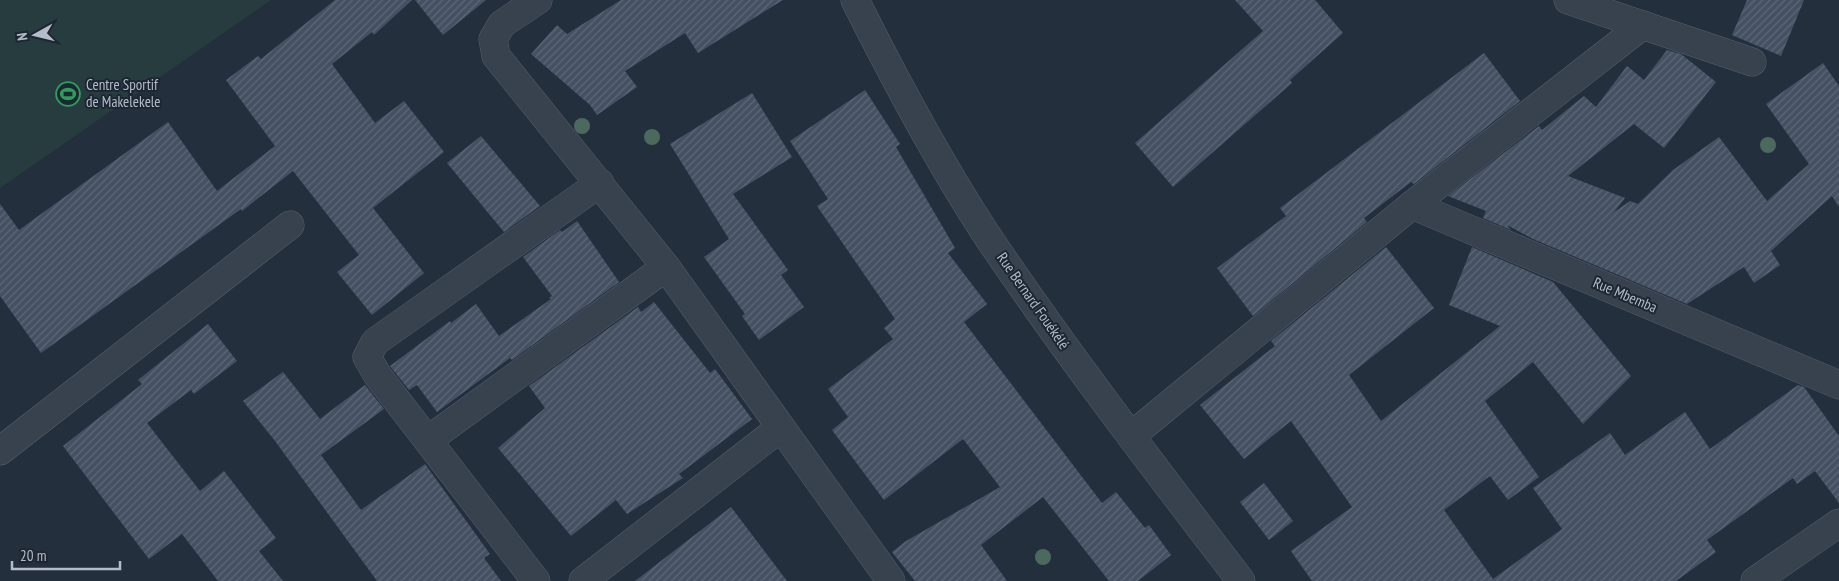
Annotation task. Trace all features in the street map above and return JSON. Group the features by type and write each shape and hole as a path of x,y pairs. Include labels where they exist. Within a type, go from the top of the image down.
{"street":[{"path":"538,0 502,24 492,39 496,56 600,183 666,268 891,581"},
{"name":"Rue Bernard Fouékélé","path":"855,0 904,98 985,232 1053,332 1241,581"},
{"path":"1568,0 1752,62"},
{"path":"1131,436 1412,205 1643,26"},
{"path":"536,581 378,376 367,357 375,342 600,183"},
{"name":"Rue Mbemba","path":"1412,205 1839,385"},
{"path":"0,451 290,225"},
{"path":"428,440 666,268"},
{"path":"583,581 780,428"},
{"path":"1755,581 1839,522"}],"green space":[{"name":"Centre Sportif de Makelekele","path":"0,0 271,0 0,188"}],"building":[{"path":"335,0 412,0 374,35 372,32 332,64 375,123 404,101 444,152 373,208 424,273 372,315 337,272 359,255 293,171 242,211 241,209 41,353 0,296 0,204 19,230 168,122 217,191 275,146 226,80 258,56 261,59"},
{"path":"415,0 486,0 443,35"},
{"path":"621,0 783,0 698,53 685,33 625,71 637,87 597,115 590,105 531,54 557,25 567,34"},
{"path":"1235,0 1315,0 1343,33 1290,80 1292,83 1173,187 1135,143 1263,31"},
{"path":"1747,0 1804,0 1781,56 1732,35"},
{"path":"1667,50 1681,54 1716,82 1664,148 1634,124 1568,176 1625,198 1614,212 1630,201 1638,204 1673,170 1719,137 1767,201 1809,164 1766,104 1823,63 1839,86 1839,207 1832,196 1771,251 1780,265 1754,283 1744,267 1687,304 1533,239 1507,225 1511,230 1483,218 1486,211 1448,196 1539,126 1542,130 1584,96 1596,107 1627,66 1644,80"},
{"path":"1484,53 1520,101 1414,184 1411,182 1364,218 1367,222 1253,316 1217,268 1286,216 1280,208"},
{"path":"865,90 900,144 896,147 955,248 948,253 987,304 964,322 1102,503 1116,492 1145,528 1149,525 1171,555 1138,581 1109,581 1043,497 981,545 1007,581 915,581 892,552 906,541 1000,487 963,439 884,500 832,430 848,417 828,389 893,339 884,328 895,319 817,206 828,199 790,141"},
{"path":"752,93 792,157 733,194 788,270 781,275 804,307 759,340 742,316 745,314 704,257 729,239 670,144"},
{"path":"481,136 540,206 504,232 447,163"},
{"path":"577,221 619,282 512,360 510,358 437,412 417,385 409,390 390,366 476,304 499,336 551,299 549,298 552,296 523,257 560,230 562,232"},
{"path":"1386,247 1434,308 1349,375 1381,421 1500,326 1449,305 1472,247 1553,282 1631,376 1583,424 1533,362 1485,401 1539,477 1508,500 1490,476 1444,510 1493,579 1562,529 1533,488 1610,433 1625,455 1685,412 1710,449 1798,385 1804,387 1839,436 1839,503 1815,471 1797,484 1793,478 1707,540 1716,552 1676,581 1312,581 1291,551 1352,507 1291,421 1244,459 1200,405 1275,346 1271,341"},
{"path":"654,302 710,373 715,369 752,419 679,474 683,478 627,514 616,500 571,536 498,448 545,408 529,386 638,307 641,312"},
{"path":"208,324 237,361 194,394 191,390 147,423 200,491 224,471 276,538 259,551 283,581 218,581 182,534 149,559 63,446 142,384 138,380"},
{"path":"283,372 320,419 365,385 384,409 321,455 361,510 425,464 490,554 484,558 501,581 377,581 275,441 243,401"},
{"path":"1264,483 1293,521 1269,540 1240,502"},
{"path":"731,507 787,581 635,581"}],"place":[{"name":"Centre Sportif de Makelekele","path":"68,94"}]}
